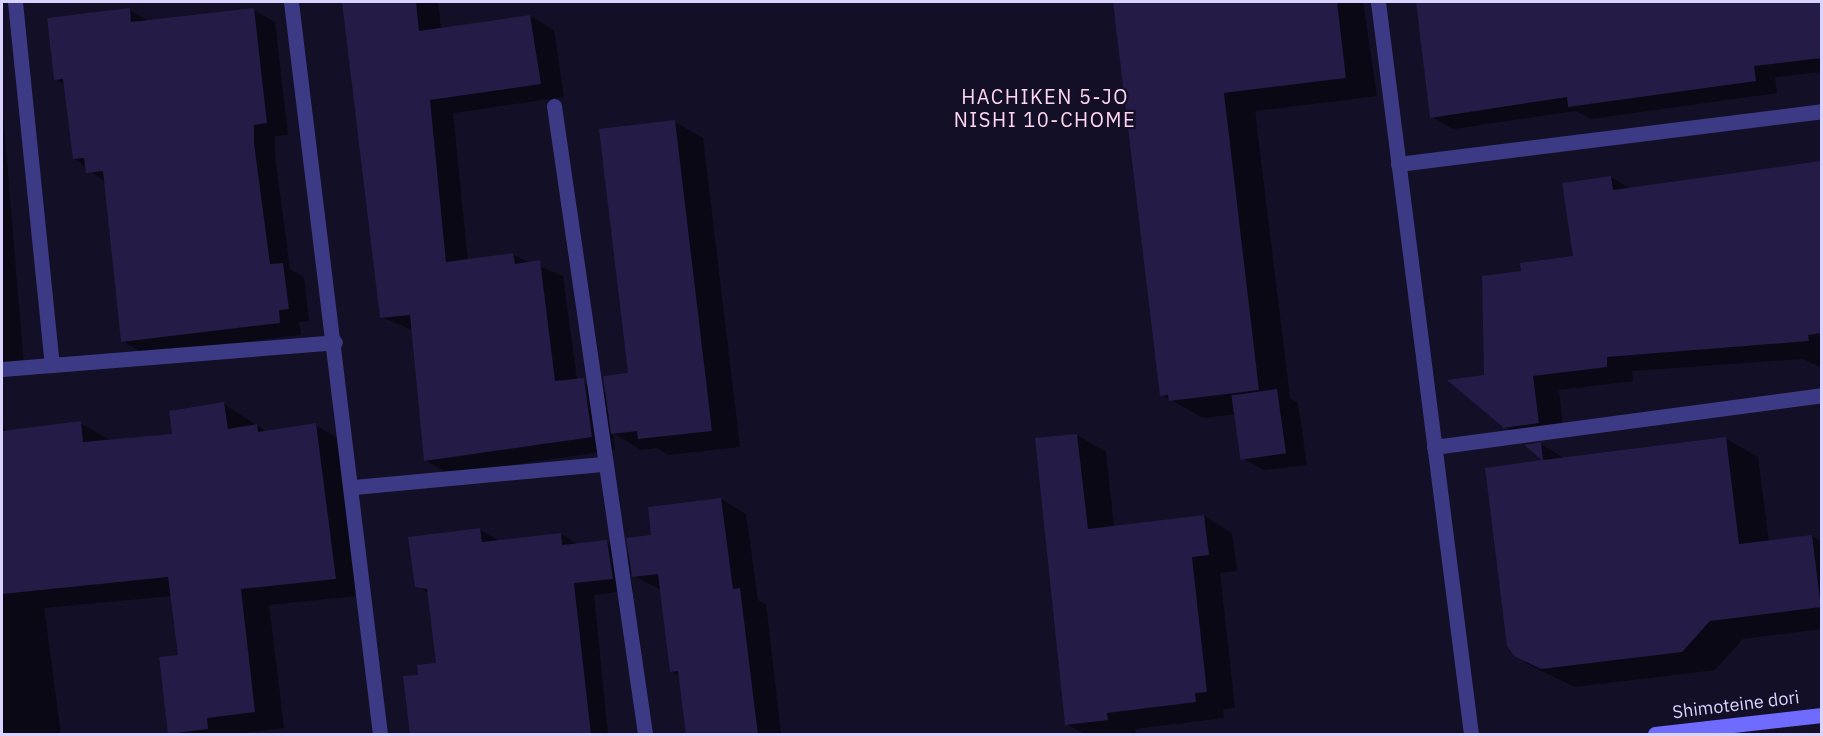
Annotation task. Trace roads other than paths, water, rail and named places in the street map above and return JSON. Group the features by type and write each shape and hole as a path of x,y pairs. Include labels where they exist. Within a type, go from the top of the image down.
{"main road":[{"name":"Shimoteine dori","path":"1655,735 1821,715"}],"street":[{"path":"15,2 52,365"},
{"path":"291,2 354,487 380,735"},
{"path":"1377,2 1471,735"},
{"path":"554,106 602,464 645,735"},
{"path":"1398,164 1821,111"},
{"path":"2,369 335,342"},
{"path":"1434,447 1821,395"},
{"path":"354,487 602,464"}],"district":[{"name":"HACHIKEN 5-JO NISHI 10-CHOME","path":"1045,108"}]}
